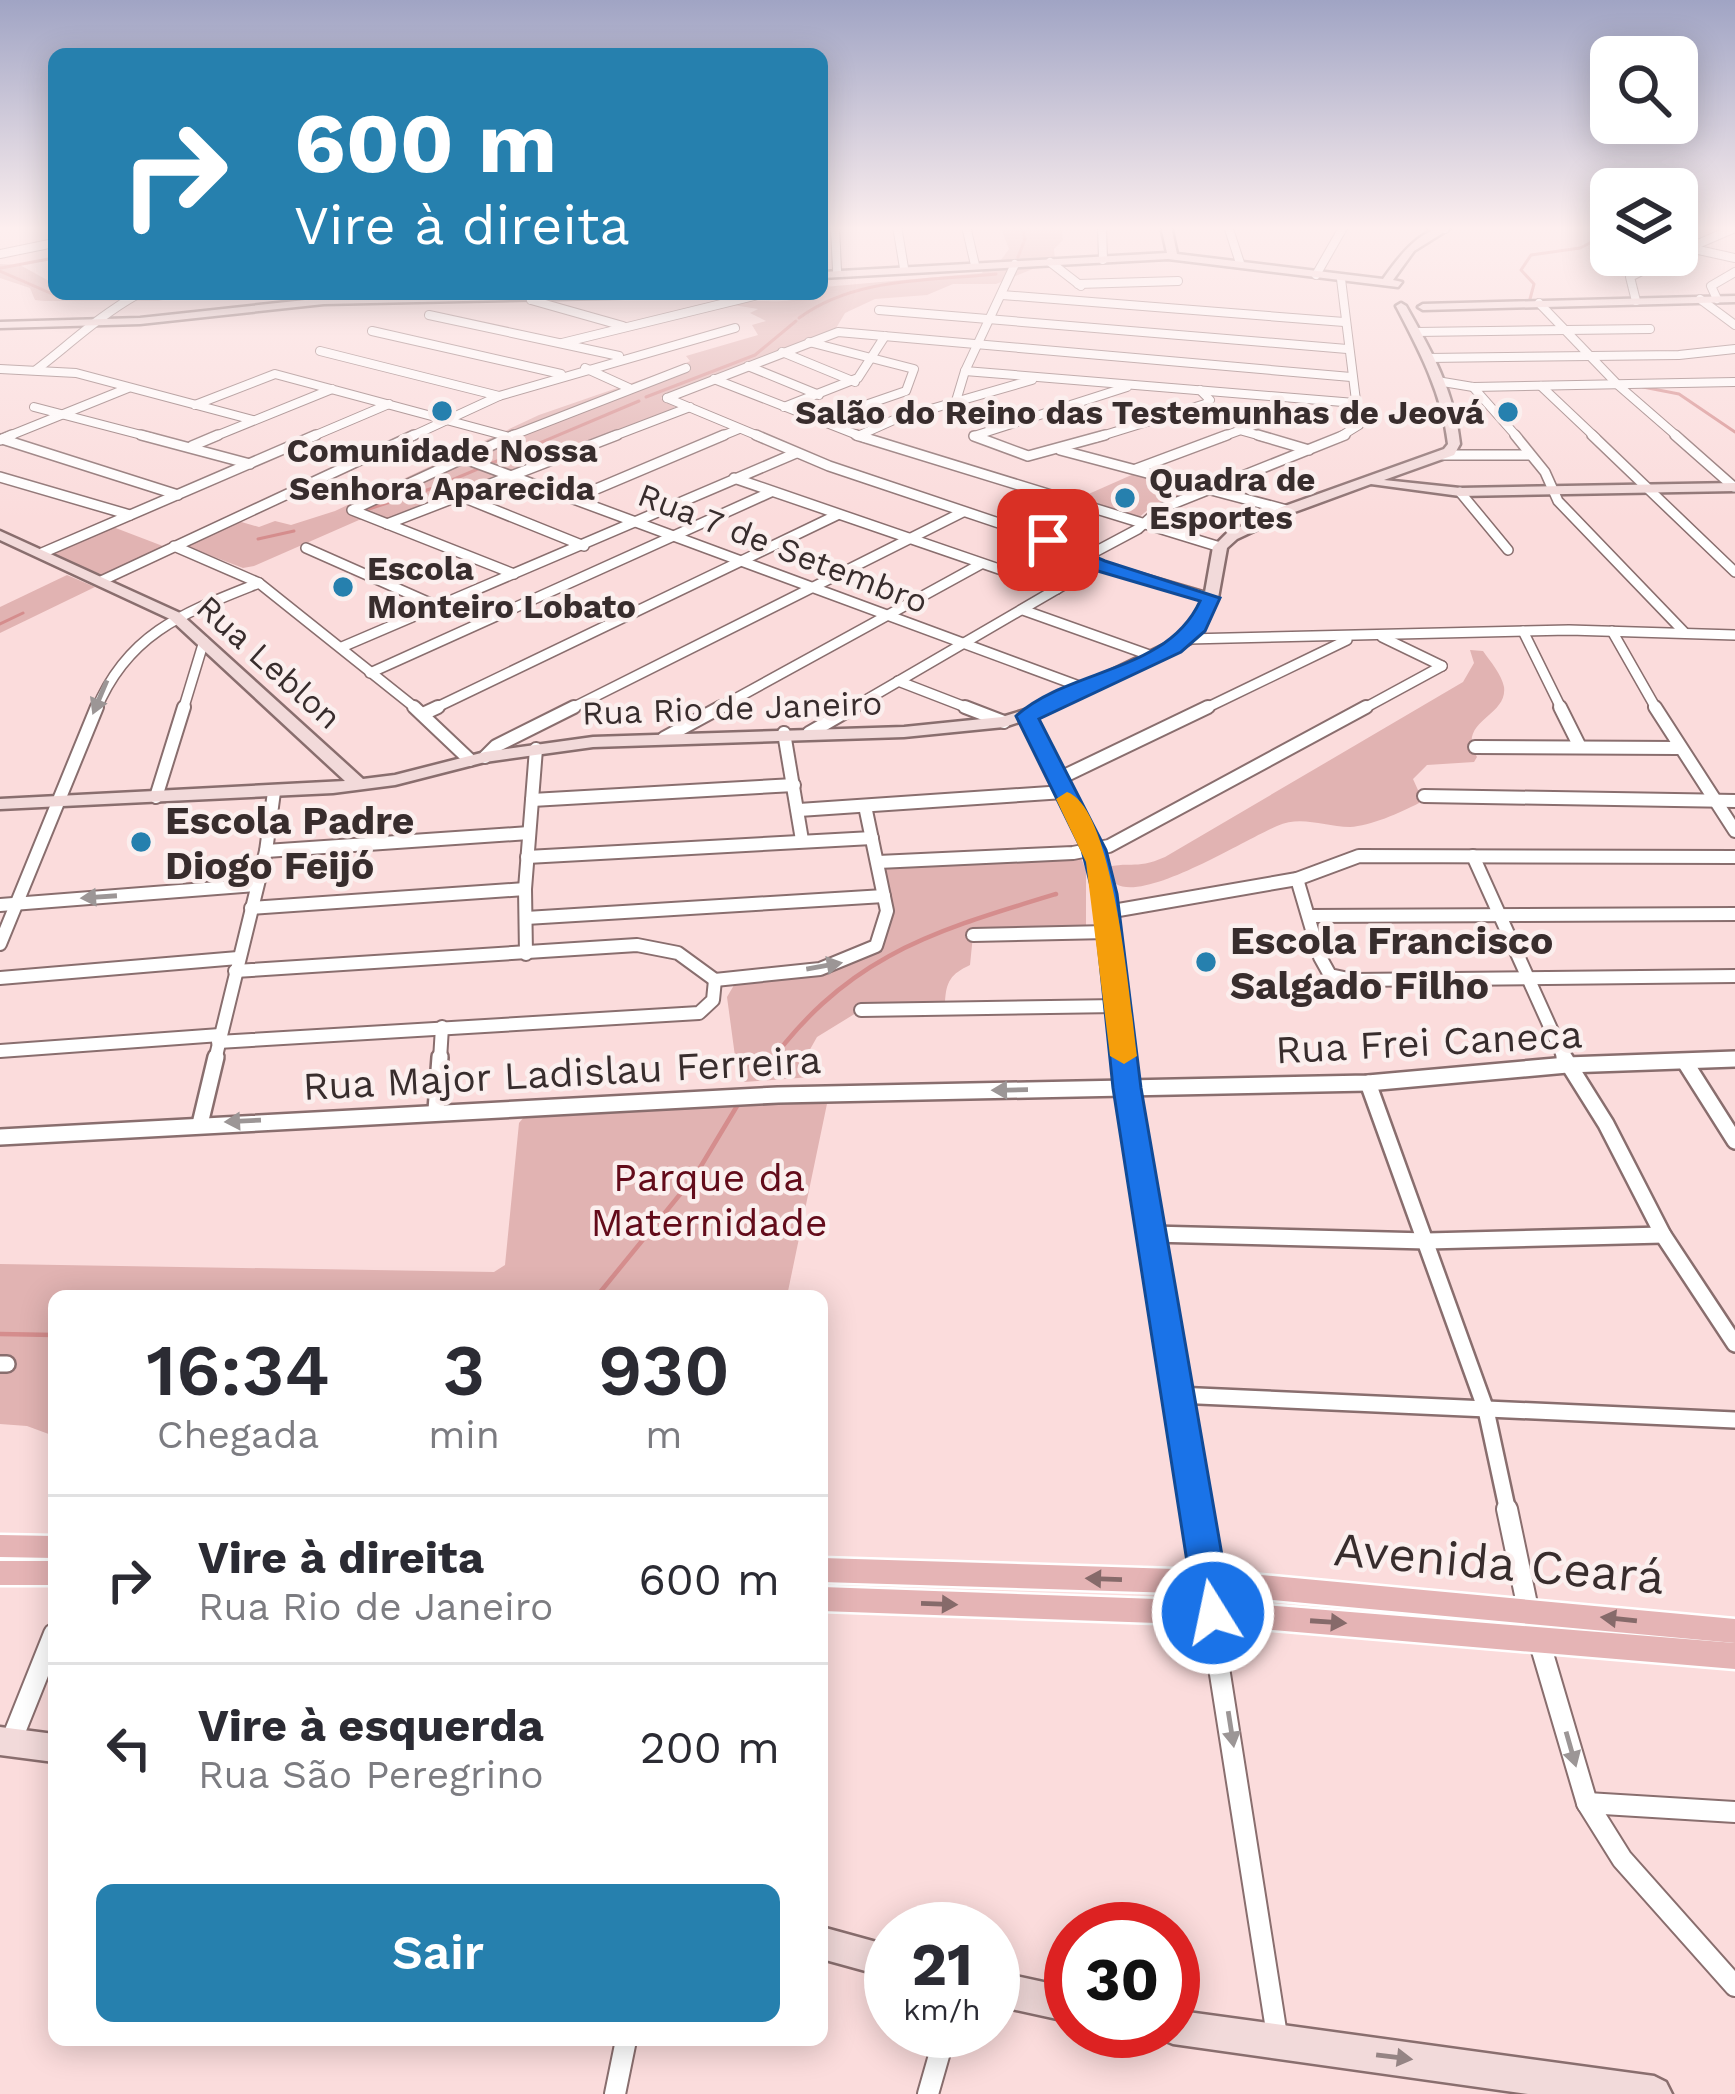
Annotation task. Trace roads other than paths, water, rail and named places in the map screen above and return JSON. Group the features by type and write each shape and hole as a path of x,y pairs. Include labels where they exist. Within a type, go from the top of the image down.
{"main road":[{"path":"0,1546 48,1547"},
{"name":"Avenida Ceará","path":"828,1570 1207,1582 1533,1623 1735,1656"},
{"path":"0,1573 48,1573"},
{"name":"Avenida Ceará","path":"828,1599 1735,1631"}],"street":[{"path":"37,370 88,324"},
{"path":"474,324 623,357"},
{"path":"617,324 628,327"},
{"path":"562,343 641,324"},
{"path":"956,401 964,371 987,324"},
{"path":"1056,324 1347,349"},
{"path":"809,733 1057,589 1138,530 1142,522 1207,489 1356,431 1344,324"},
{"path":"1414,324 1454,435 1454,444 1442,455"},
{"path":"1560,324 1618,385 1734,487"},
{"path":"101,580 499,396 561,374 735,328"},
{"path":"1416,332 1650,329"},
{"path":"372,331 561,374"},
{"path":"1210,598 796,453 667,398 838,332 1351,377"},
{"path":"783,407 867,375 885,336"},
{"path":"809,342 876,361 913,364 906,391 819,421"},
{"path":"1428,358 1595,357 1735,349"},
{"path":"320,351 499,396"},
{"path":"782,352 855,382"},
{"path":"748,366 819,395"},
{"path":"585,368 629,388"},
{"path":"540,596 508,576 354,512 507,436 629,388 656,384 686,368"},
{"path":"0,369 76,373 253,420"},
{"path":"964,371 1355,403"},
{"path":"195,405 275,374 507,436"},
{"path":"857,436 956,401 1043,378"},
{"path":"713,379 857,436 1220,548"},
{"path":"1437,381 1473,387 1734,382"},
{"path":"1131,385 974,436 1034,456 1205,404 1210,400 1199,391"},
{"path":"1541,386 1735,572"},
{"path":"1473,387 1557,492 1556,498 1685,633"},
{"path":"1,439 128,388"},
{"path":"191,447 332,388"},
{"path":"42,553 389,404"},
{"path":"34,407 250,464"},
{"path":"387,524 690,407"},
{"path":"1136,469 1260,423"},
{"path":"575,498 739,429"},
{"path":"1243,431 1309,450"},
{"path":"1,439 178,495"},
{"path":"299,443 361,460"},
{"path":"1060,450 1287,510"},
{"path":"341,647 796,453"},
{"path":"1529,455 1442,455 1246,527 1220,548 1210,598 1188,638 1522,631 1735,635"},
{"name":"Rua 7 de Setembro","path":"460,457 1087,689"},
{"path":"0,477 130,515"},
{"path":"734,478 1057,589"},
{"path":"1371,482 1460,492 1734,487"},
{"path":"370,673 771,492"},
{"path":"1460,492 1508,550"},
{"path":"460,496 613,564"},
{"path":"174,546 260,584 478,759 963,512"},
{"path":"423,714 837,515"},
{"name":"Rua Leblon","path":"0,535 175,616 358,785"},
{"path":"306,548 437,606"},
{"path":"664,738 981,565"},
{"path":"0,944 111,674 175,616 260,584"},
{"path":"1023,610 1155,657"},
{"path":"1522,631 1580,747"},
{"path":"1612,631 1678,748 1735,831"},
{"path":"878,862 1094,850 1442,667 1379,636"},
{"name":"Rua Rio de Janeiro","path":"0,804 358,785 536,748 664,738 923,731 1004,722 1087,689 1188,638"},
{"path":"799,810 1061,786 1351,638"},
{"path":"156,797 204,641"},
{"path":"898,681 1004,722"},
{"path":"1027,716 1094,850 1108,911 1127,1088 1278,2042"},
{"path":"784,733 802,840"},
{"path":"1475,747 1678,748"},
{"path":"526,954 525,889 536,748"},
{"path":"532,800 794,784"},
{"path":"200,1124 266,851 274,792"},
{"path":"1424,796 1735,800"},
{"path":"0,978 662,947 715,980 824,968 864,955 883,934 887,921 865,806"},
{"path":"266,851 529,833"},
{"path":"527,856 872,838"},
{"path":"1108,911 1298,879 1359,856 1735,857"},
{"path":"1473,856 1567,1066 1606,1124 1664,1235 1735,1344"},
{"path":"1298,879 1330,975 1352,980 1735,976"},
{"path":"0,905 257,885"},
{"path":"250,908 525,889"},
{"path":"526,918 884,896"},
{"path":"1309,916 1735,914"},
{"path":"973,935 1108,932"},
{"path":"0,1051 699,1012 713,1000 715,980"},
{"path":"861,1010 1118,1006"},
{"path":"436,1110 442,1027"},
{"name":"Rua Frei Caneca","path":"1127,1088 1368,1083 1567,1066 1735,1059"},
{"path":"1685,1062 1735,1141"},
{"path":"1368,1083 1486,1410 1533,1623 1587,1803 1622,1859 1735,1986"},
{"name":"Rua Major Ladislau Ferreira","path":"0,1137 436,1110 1127,1088"},
{"path":"1151,1234 1427,1241 1664,1235"},
{"path":"1176,1395 1735,1420"},
{"path":"48,1647 6,1740 48,1747"},
{"path":"1587,1803 1735,1812"},
{"path":"828,1945 864,1955"},
{"path":"1200,2031 1505,2082 1654,2094"},
{"path":"615,2094 625,2046"},
{"path":"928,2094 938,2058"}],"waterway":[{"path":"646,397 755,355 793,324"},
{"path":"1643,387 1679,394 1735,432"},
{"path":"366,510 433,488 639,401"},
{"path":"258,539 294,531"},
{"path":"0,624 23,613"},
{"path":"760,1076 791,1036 855,977 926,938 1056,894"},
{"path":"602,1290 695,1176 737,1106"},
{"path":"0,1334 48,1335"}],"place":[{"name":"Comunidade Nossa Senhora Aparecida","path":"442,411"},
{"name":"Salão do Reino das Testemunhas de Jeová","path":"1508,412"},
{"name":"Quadra de Esportes","path":"1125,498"},
{"name":"Escola Monteiro Lobato","path":"343,587"},
{"name":"Escola Padre Diogo Feijó","path":"141,842"},
{"name":"Escola Francisco Salgado Filho","path":"1206,962"}],"park label":[{"name":"Parque da Maternidade","path":"709,1200"}]}
